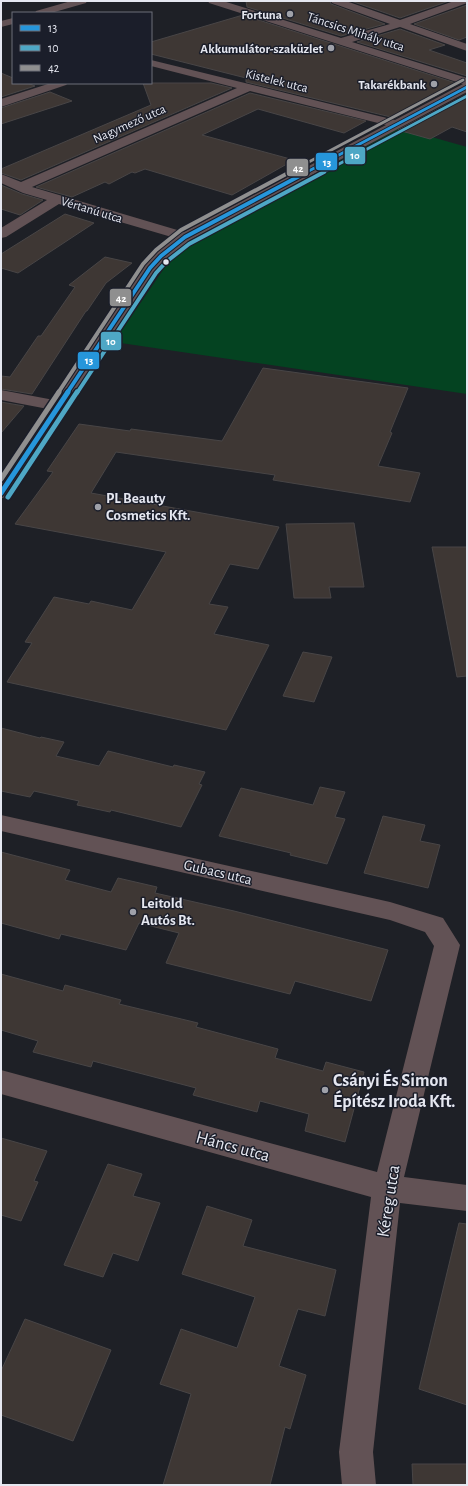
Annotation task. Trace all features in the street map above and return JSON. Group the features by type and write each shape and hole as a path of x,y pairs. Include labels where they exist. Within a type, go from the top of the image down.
{"street":[{"path":"44,12 82,1"},
{"name":"Táncsics Mihály utca","path":"213,1 467,82"},
{"path":"227,5 238,1"},
{"path":"336,1 464,45"},
{"path":"352,6 371,1"},
{"path":"340,42 400,24 463,1"},
{"path":"1,24 12,21"},
{"name":"Kistelek utca","path":"152,63 396,124"},
{"path":"1,103 59,84"},
{"name":"Nagymező utca","path":"21,187 249,87"},
{"path":"1,493 150,268 161,256 185,237 467,87"},
{"name":"Vértanú utca","path":"1,178 21,187 57,199 185,237"},
{"path":"1,234 57,199"},
{"path":"1,395 58,406"},
{"name":"Gubacs utca","path":"1,824 390,911 434,925"},
{"name":"Kéreg utca","path":"359,1485 356,1452 387,1188 447,945 434,925"},
{"name":"Háncs utca","path":"1,1082 387,1188 467,1198"}],"green space":[{"path":"400,128 467,147 467,394 114,342 165,267 189,243"}],"building":[{"path":"246,1 330,1 331,4 385,24 341,36 247,7"},
{"path":"351,1 449,1 400,18"},
{"path":"467,5 467,37 459,40 414,24"},
{"path":"243,15 459,84 395,118 246,82 246,78 152,54 152,42"},
{"path":"400,29 445,45 429,50 467,63 467,76 357,42"},
{"path":"1,73 12,78 12,84 30,84 35,86 1,97"},
{"path":"211,83 232,88 21,180 1,173 1,169 151,105 143,84"},
{"path":"50,92 72,101 1,124 1,108"},
{"path":"250,93 366,121 344,133 258,109 202,135 294,160 232,195 145,169 135,173 132,172 109,184 105,182 72,197 36,187"},
{"path":"467,94 467,132 452,127 430,139 398,130"},
{"path":"1,185 22,194 43,200 20,215 1,209"},
{"path":"65,214 94,223 18,273 1,268 1,254"},
{"path":"105,257 132,263 106,283 32,394 1,389 1,376 10,377 38,336 41,336 75,287 69,285"},
{"path":"263,368 408,388 390,432 392,433 378,466 420,473 410,502 273,480 275,475 116,452 91,493 279,527 258,569 230,564 209,604 228,607 214,634 269,645 226,730 7,682 32,643 25,642 54,597 89,604 91,601 132,610 166,552 15,524 53,472 47,471 79,424 222,441"},
{"path":"1,402 24,406 1,433"},
{"path":"354,523 364,587 329,587 331,598 294,598 286,524"},
{"path":"432,547 467,547 467,676 457,677"},
{"path":"303,652 332,657 314,702 283,696"},
{"path":"1,728 40,738 64,742 56,756 99,766 108,751 173,767 174,765 205,772 199,784 202,785 181,827 111,810 110,812 77,805 79,801 34,791 30,797 1,791"},
{"path":"320,787 345,792 335,817 345,819 327,864 290,855 291,853 219,836 241,788 313,805"},
{"path":"383,816 425,825 420,841 440,845 428,888 364,873"},
{"path":"1,852 70,870 65,880 111,892 118,878 157,887 155,893 234,911 388,950 371,1001 295,981 290,994 166,963 179,933 139,923 126,950 61,934 59,939 1,923"},
{"path":"1,974 63,991 65,985 121,1000 119,1004 198,1023 196,1027 278,1049 275,1058 323,1071 326,1062 364,1072 345,1142 305,1131 309,1114 260,1101 257,1112 193,1095 196,1088 93,1061 91,1067 33,1052 38,1041 1,1030"},
{"path":"1,1138 47,1151 34,1181 38,1182 21,1221 1,1215"},
{"path":"108,1164 142,1174 133,1196 160,1203 138,1261 113,1253 103,1277 64,1265"},
{"path":"207,1206 252,1220 243,1246 336,1270 325,1316 298,1309 279,1366 306,1375 290,1429 285,1427 270,1485 163,1485 191,1394 160,1384 181,1329 237,1348 255,1297 182,1274"},
{"path":"459,1223 467,1224 467,1405 419,1389"},
{"path":"25,1319 111,1350 73,1441 1,1415 1,1371"},
{"path":"412,1464 467,1464 467,1485 413,1485"}],"transit line":[{"name":"42","path":"1,479 143,264 156,250 181,230 463,80"},
{"name":"13","path":"1,493 150,268 161,256 185,237 467,87"},
{"name":"10","path":"8,497 156,273 166,262 189,244 467,96"}],"place":[{"name":"Fortuna","path":"290,14"},
{"name":"Akkumulátor-szaküzlet","path":"331,48"},
{"name":"Takarékbank","path":"434,84"},
{"name":"PL Beauty Cosmetics Kft.","path":"98,507"},
{"name":"Leitold Autós Bt.","path":"133,912"},
{"name":"Csányi És Simon Építész Iroda Kft.","path":"325,1090"}]}
